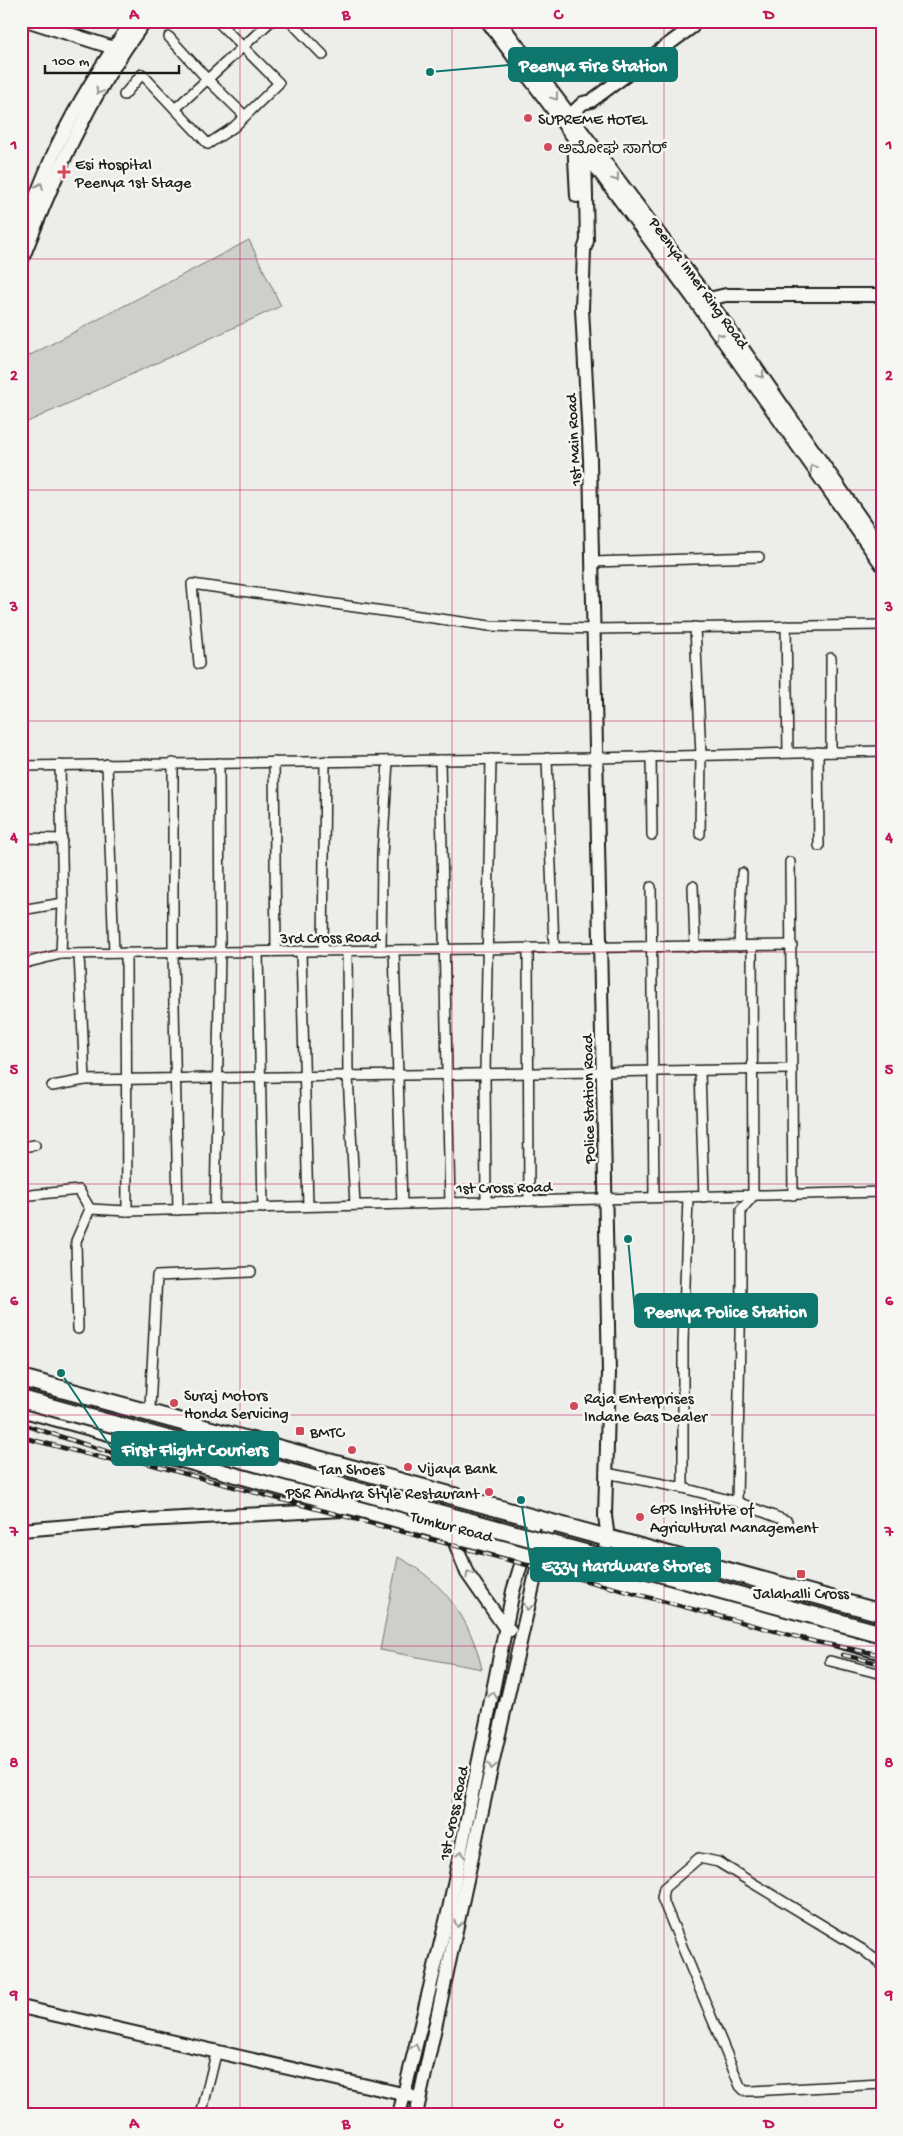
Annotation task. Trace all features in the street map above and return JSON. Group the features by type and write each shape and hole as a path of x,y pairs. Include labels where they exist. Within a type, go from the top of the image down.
{"highway":[{"name":"Tumkur Road","path":"21,1378 542,1520 607,1535 882,1613"},
{"path":"21,1389 882,1623"},
{"path":"21,1400 882,1634"},
{"name":"Tumkur Road","path":"21,1408 540,1555 600,1566 882,1643"}],"street":[{"path":"29,21 118,50"},
{"path":"21,262 67,149 133,21"},
{"path":"21,231 60,139 76,108 118,50 145,21"},
{"path":"124,94 142,74 208,144 245,116 279,83 217,21"},
{"path":"175,109 271,21"},
{"path":"290,21 323,55"},
{"name":"Peenya Inner Ring Road","path":"487,21 565,119 701,300 882,549"},
{"name":"Peenya Inner Ring Road","path":"499,21 565,119"},
{"path":"583,103 585,94 686,21"},
{"path":"565,119 583,103 591,101 692,27 694,21"},
{"path":"169,37 208,80 245,116"},
{"name":"1st Main Road","path":"578,136 580,241 584,250"},
{"name":"1st Main Road","path":"588,149 587,241 584,250 582,309 590,459 594,629"},
{"path":"701,300 726,295 882,295"},
{"name":"Peenya Inner Ring Road","path":"711,314 882,565"},
{"path":"592,562 759,557"},
{"path":"199,664 192,584 490,626 594,629 882,625"},
{"path":"786,626 788,753"},
{"path":"696,627 701,755 700,834"},
{"name":"Police Station Road","path":"594,629 609,1373 606,1473 607,1535 600,1566"},
{"path":"831,658 831,752"},
{"path":"21,766 596,758 882,751"},
{"path":"818,752 819,846"},
{"path":"651,756 652,836"},
{"path":"547,758 554,948"},
{"path":"486,1202 484,1073 491,759"},
{"path":"381,950 382,854 388,760"},
{"path":"440,760 440,853 445,949 450,1203"},
{"path":"323,951 325,761"},
{"path":"274,762 276,951"},
{"path":"173,763 173,953 178,1210"},
{"path":"215,1209 220,952 219,763"},
{"path":"107,764 114,953"},
{"path":"60,765 63,903 61,954"},
{"path":"21,838 62,839"},
{"path":"790,862 793,1195"},
{"path":"739,946 742,873"},
{"path":"693,886 695,946"},
{"path":"651,887 651,1072 654,1197"},
{"path":"21,910 63,903"},
{"name":"3rd Cross Road","path":"21,964 61,954 792,945"},
{"path":"737,1502 742,1280 741,1210 753,1196 752,946"},
{"path":"528,949 529,1201"},
{"path":"347,950 348,1076 355,1205"},
{"path":"394,950 396,1075 402,1204"},
{"path":"301,951 306,1076 308,1206"},
{"path":"258,952 264,1208"},
{"path":"126,953 127,1211"},
{"path":"79,954 85,1080"},
{"path":"52,1086 85,1080 126,1079 791,1070"},
{"path":"700,1071 704,1197"},
{"path":"21,1147 35,1145"},
{"path":"21,1196 79,1190 90,1209 76,1241 78,1329"},
{"name":"1st Cross Road","path":"90,1209 127,1211 178,1210 882,1192"},
{"path":"683,1488 683,1342 688,1197"},
{"path":"150,1407 156,1276 251,1272"},
{"path":"21,1371 607,1535 882,1605"},
{"path":"21,1415 354,1510 452,1535 524,1550"},
{"path":"606,1473 683,1488 737,1502 787,1521"},
{"path":"21,1530 144,1520 354,1510"},
{"name":"1st Cross Road","path":"399,2115 449,1909 524,1550 542,1520"},
{"name":"1st Cross Road","path":"416,2115 540,1555 542,1520"},
{"path":"452,1535 467,1573 506,1629 522,1634"},
{"path":"540,1555 882,1653"},
{"path":"830,1661 882,1674"},
{"path":"882,1965 864,1950 718,1862 699,1858 664,1888 662,1898 740,2086 745,2091 882,2084"},
{"path":"21,2007 217,2050 420,2098"},
{"path":"201,2115 217,2050"}],"shaded area":[{"path":"249,240 281,306 21,425 21,360"},
{"path":"398,1557 429,1578 453,1603 471,1634 482,1669 380,1650"}],"railway":[{"path":"21,1424 182,1473 816,1642 882,1655"},
{"path":"21,1437 118,1462"},
{"path":"843,1655 882,1664"}],"place":[{"name":"Peenya Fire Station","path":"430,72"},
{"name":"SUPREME HOTEL","path":"528,118"},
{"name":"ಅಮೋಘ ಸಾಗರ್","path":"548,147"},
{"name":"Esi Hospital Peenya 1st Stage","path":"64,172"},
{"name":"Peenya Police Station","path":"628,1239"},
{"name":"First Flight Couriers","path":"61,1373"},
{"name":"Suraj Motors Honda Servicing","path":"174,1403"},
{"name":"Raja Enterprises Indane Gas Dealer","path":"574,1406"},
{"name":"BMTC","path":"300,1431"},
{"name":"Tan Shoes","path":"352,1450"},
{"name":"Vijaya Bank","path":"408,1467"},
{"name":"PSR Andhra Style Restaurant","path":"489,1492"},
{"name":"Ezzy Hardware Stores","path":"521,1500"},
{"name":"GPS Institute of Agricultural Management","path":"640,1517"},
{"name":"Jalahalli Cross","path":"801,1574"}]}
